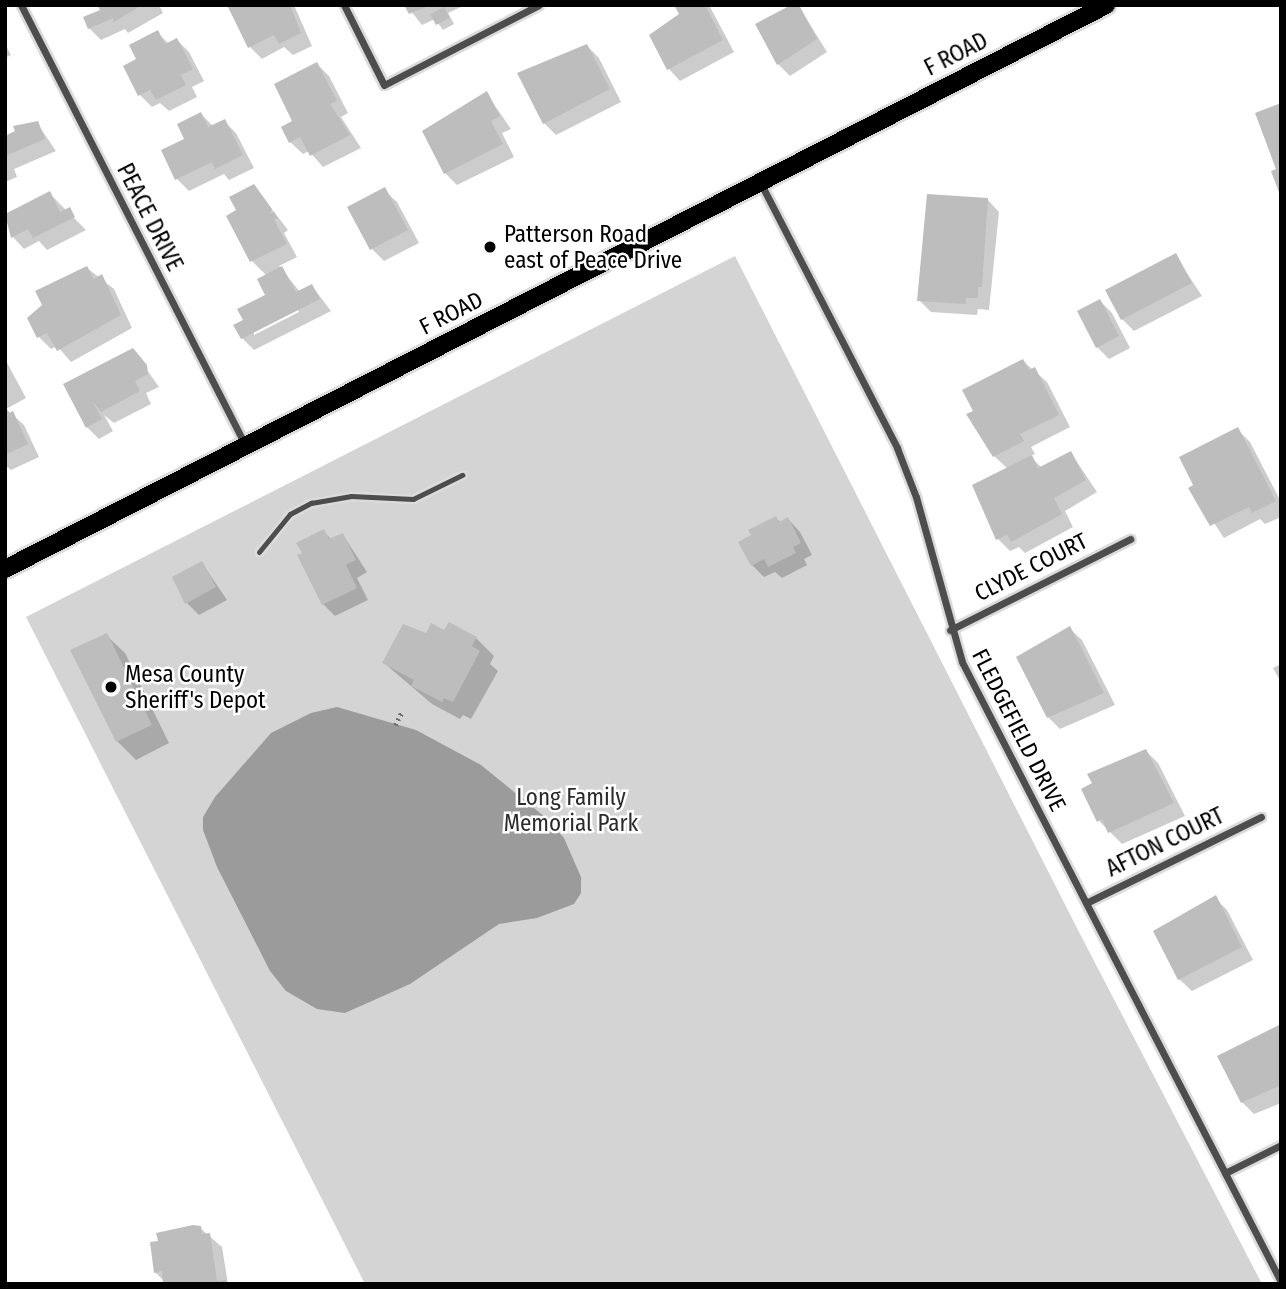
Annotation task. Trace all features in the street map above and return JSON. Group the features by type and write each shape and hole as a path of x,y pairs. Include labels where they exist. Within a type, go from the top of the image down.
{"main road":[{"name":"F ROAD","path":"5,569 1106,5"}],"street":[{"name":"PEACE DRIVE","path":"20,5 246,446"},
{"path":"344,5 384,85 539,5"},
{"name":"FLEDGEFIELD DRIVE","path":"760,182 897,448 916,497 950,631 1281,1282"},
{"name":"CLYDE COURT","path":"950,631 1130,538"},
{"name":"AFTON COURT","path":"1086,903 1261,817"},
{"path":"1225,1173 1281,1146"}],"lane":[{"path":"259,552 290,514 311,503 351,496 413,499 462,475"}],"path":[{"path":"395,725 402,712"}],"green space":[{"name":"Long Family Memorial Park","path":"735,256 1079,932 1262,1284 365,1284 26,617"}],"shaded area":[{"path":"337,707 416,730 481,765 545,817 564,838 581,877 581,893 574,904 537,918 499,924 410,984 345,1013 317,1009 286,991 270,971 217,867 203,830 203,817 215,797 271,733 311,713"}],"building":[{"path":"97,5 142,5 114,22 113,18 88,29 83,17 100,10"},
{"path":"227,5 290,5 301,33 279,44 274,35 248,48"},
{"path":"404,5 431,5 409,14"},
{"path":"674,5 705,5 723,40 667,70 649,35 679,14"},
{"path":"791,5 799,5 817,39 777,65 755,24"},
{"path":"444,7 450,18 436,25 430,14"},
{"path":"158,30 165,44 177,38 193,69 181,75 186,85 156,100 150,90 138,96 123,66 136,59 129,45"},
{"path":"587,44 610,89 543,124 517,73"},
{"path":"317,62 337,101 330,104 350,135 310,156 300,137 289,143 281,127 292,121 274,84"},
{"path":"487,91 500,116 491,121 503,144 444,174 422,131"},
{"path":"1281,103 1280,195 1271,171 1276,169 1255,113"},
{"path":"201,112 208,127 225,119 243,155 215,169 212,162 175,180 161,150 184,139 177,124"},
{"path":"38,121 45,139 5,156 5,136 15,131 13,126"},
{"path":"254,184 272,209 270,214 274,212 278,218 274,220 287,244 250,262 226,216 236,210 229,197"},
{"path":"385,187 408,230 370,250 347,207"},
{"path":"50,191 60,212 70,207 75,217 33,238 28,229 11,238 5,214"},
{"path":"927,194 988,198 982,287 978,287 978,298 966,298 966,304 917,301"},
{"path":"1176,253 1192,283 1121,320 1105,290"},
{"path":"87,266 94,279 102,274 121,315 57,351 47,333 37,338 27,318 42,305 35,291"},
{"path":"282,266 296,292 312,284 320,299 241,339 233,325 243,320 237,309 265,295 257,279"},
{"path":"1100,299 1119,336 1096,348 1077,311"},
{"path":"133,348 147,365 148,374 135,381 140,391 101,412 93,402 102,419 86,428 63,384"},
{"path":"1023,359 1029,370 1035,367 1059,415 1020,434 1024,441 993,457 966,414 973,411 962,390"},
{"path":"5,406 9,413 13,411 28,444 5,455"},
{"path":"1238,427 1276,501 1252,513 1249,507 1210,526 1188,488 1193,485 1179,457"},
{"path":"1071,451 1086,480 1054,498 1062,514 1011,542 1007,535 996,540 972,485 1032,455 1038,468"},
{"path":"776,516 779,522 788,517 801,543 793,547 796,553 768,567 764,559 751,566 738,542 751,535 748,530"},
{"path":"324,529 329,539 343,533 356,560 346,565 357,588 322,605 297,555 302,553 296,543"},
{"name":"Mesa County Sheriff's Depot","path":"202,561 216,587 185,604 172,577"},
{"path":"449,622 477,637 472,646 480,651 453,702 444,698 442,702 411,686 414,680 382,663 403,624 426,633 431,623 444,630"},
{"path":"1070,626 1104,693 1047,718 1016,657"},
{"name":"Mesa County Sheriff's Depot","path":"107,633 152,725 116,742 70,650"},
{"path":"1146,749 1174,803 1108,833 1102,819 1097,822 1081,789 1092,783 1087,774"},
{"path":"1216,895 1242,947 1178,980 1153,931"},
{"path":"1281,1024 1281,1085 1241,1103 1217,1056"},
{"path":"193,1225 201,1226 202,1234 210,1233 217,1281 226,1280 226,1284 169,1284 163,1283 162,1271 154,1273 150,1242 158,1241 156,1233"}],"place":[{"name":"Patterson Road east of Peace Drive","path":"490,247"},
{"name":"Mesa County Sheriff's Depot","path":"111,687"}]}
